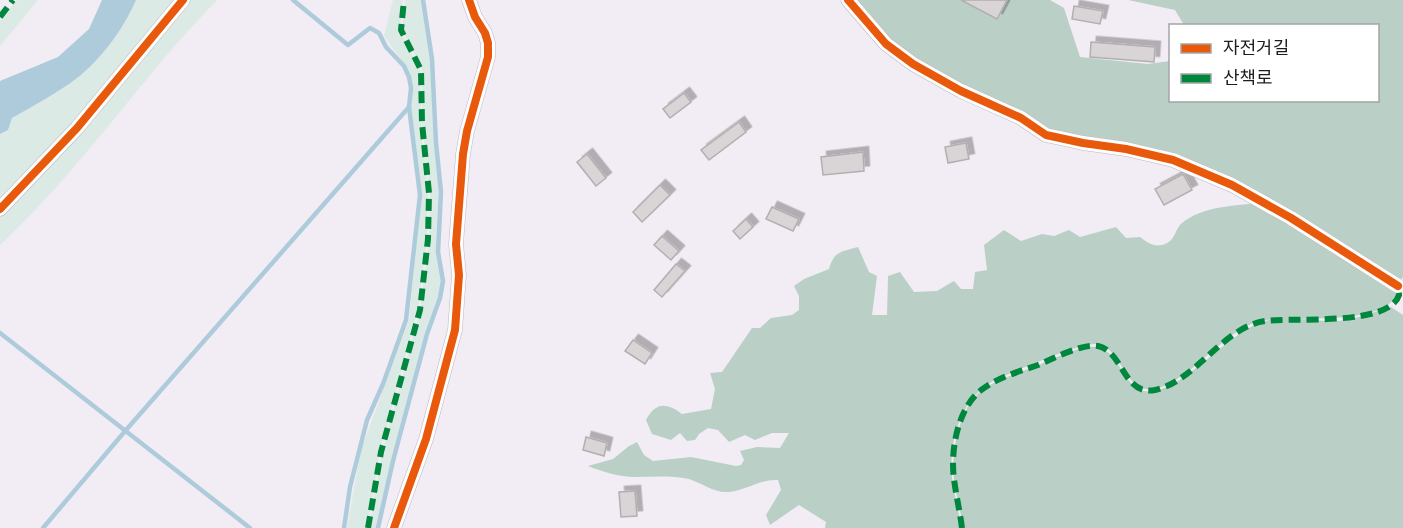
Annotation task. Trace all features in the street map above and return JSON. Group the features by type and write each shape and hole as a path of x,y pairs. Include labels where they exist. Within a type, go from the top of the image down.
{"street":[{"path":"0,210 77,128 183,0"},
{"path":"394,528 426,439 455,330 459,286 456,244 463,154 467,131 488,57 485,33 475,17 469,0"},
{"path":"848,0 886,44 937,79 1021,118 1046,135 1173,160 1232,185 1291,218 1398,286"}],"shaded area":[{"path":"17,0 38,0 0,46 0,21"},
{"path":"136,0 177,0 73,126 0,204 0,134 8,130 12,118 62,89 90,67 124,24"},
{"path":"188,0 217,0 168,54 64,179 0,245 0,215"},
{"path":"393,0 403,0 400,30 420,70 422,142 428,193 427,239 418,309 380,452 367,528 347,528 361,450 409,320 422,195 411,108 412,87 408,70 384,36"},
{"path":"405,0 422,0 431,59 440,192 437,252 442,281 392,461 377,528 369,528 382,453 420,310 429,239 430,193 422,123 422,70 402,30"}],"green space":[{"path":"852,0 1050,0 1064,8 1080,57 1148,64 1169,61 1169,102 1379,102 1379,24 1183,24 1175,10 1128,0 1403,0 1403,277 1399,282 1232,181 1050,131 959,87 887,41"},
{"path":"1258,203 1397,287 1393,300 1381,309 1363,314 1266,320 1251,324 1223,342 1182,376 1154,389 1144,389 1136,385 1113,353 1096,344 1062,353 993,381 972,399 965,410 959,422 952,449 952,478 961,528 825,528 826,522 799,505 770,525 766,515 781,490 778,480 723,492 689,479 633,477 588,466 613,459 637,442 644,455 653,461 691,457 736,466 741,465 744,460 740,451 757,447 780,448 789,433 772,433 755,440 745,435 729,442 718,430 708,428 695,440 687,441 680,433 671,440 652,434 646,420 653,410 662,406 671,407 682,414 711,409 715,389 710,373 722,372 752,328 760,328 771,318 792,315 799,310 799,296 794,286 804,279 829,269 836,255 843,251 858,247 869,272 877,276 872,315 887,315 888,276 900,272 914,292 937,291 954,281 961,289 973,289 975,272 987,270 984,245 1004,230 1021,241 1042,234 1054,236 1069,230 1080,237 1116,227 1126,238 1140,237 1152,244 1161,245 1171,240 1182,223 1199,213"},
{"path":"1391,307 1403,315 1403,528 963,528 953,468 958,431 974,398 982,390 1008,376 1074,350 1096,347 1112,356 1135,387 1143,391 1154,391 1179,380 1231,340 1257,324 1287,318 1338,321"}],"water":[{"path":"102,0 136,0 124,24 90,67 62,89 12,118 8,130 0,134 0,81 58,57 89,29"}],"building":[{"path":"961,0 1007,0 997,19"},
{"path":"1074,6 1103,11 1100,24 1072,19"},
{"path":"1091,42 1155,47 1154,62 1090,57"},
{"path":"684,93 691,102 670,118 663,109"},
{"path":"739,122 746,132 709,160 701,150"},
{"path":"966,143 969,159 948,163 945,147"},
{"path":"863,152 864,171 823,175 821,157"},
{"path":"587,154 606,178 596,186 577,162"},
{"path":"1183,174 1192,190 1164,205 1155,189"},
{"path":"660,185 670,195 642,222 633,212"},
{"path":"772,207 799,219 793,231 766,219"},
{"path":"746,219 753,227 740,239 733,231"},
{"path":"662,236 679,251 671,260 654,245"},
{"path":"676,264 685,271 662,297 654,290"},
{"path":"633,340 652,353 645,364 625,351"},
{"path":"586,437 607,443 604,456 583,450"},
{"path":"635,491 637,516 621,517 619,492"}],"waterway":[{"path":"293,0 348,45 370,28 379,33 386,47 404,66 411,88 409,107 420,195 406,320 383,384 367,420 350,487 344,528"},
{"path":"378,528 393,461 443,281 438,252 441,192 432,59 423,0"},
{"path":"43,528 409,107"},
{"path":"0,333 250,528"}],"marked path":[{"path":"0,17 13,0"},
{"path":"368,528 381,452 420,310 428,239 429,193 422,123 421,70 401,30 404,0"},
{"path":"962,528 953,467 955,442 968,405 990,384 1068,352 1098,346 1113,356 1136,386 1144,390 1155,390 1170,385 1184,376 1223,343 1250,325 1265,321 1338,318 1378,312 1391,305 1399,295 1398,286"}],"cycle path":[{"path":"0,209 77,128 183,0"},
{"path":"394,528 426,439 455,330 459,275 456,244 463,154 467,131 488,57 485,33 475,17 469,0"},
{"path":"848,0 886,44 913,64 961,91 1021,118 1046,135 1173,160 1232,185 1291,218 1398,286"}]}
